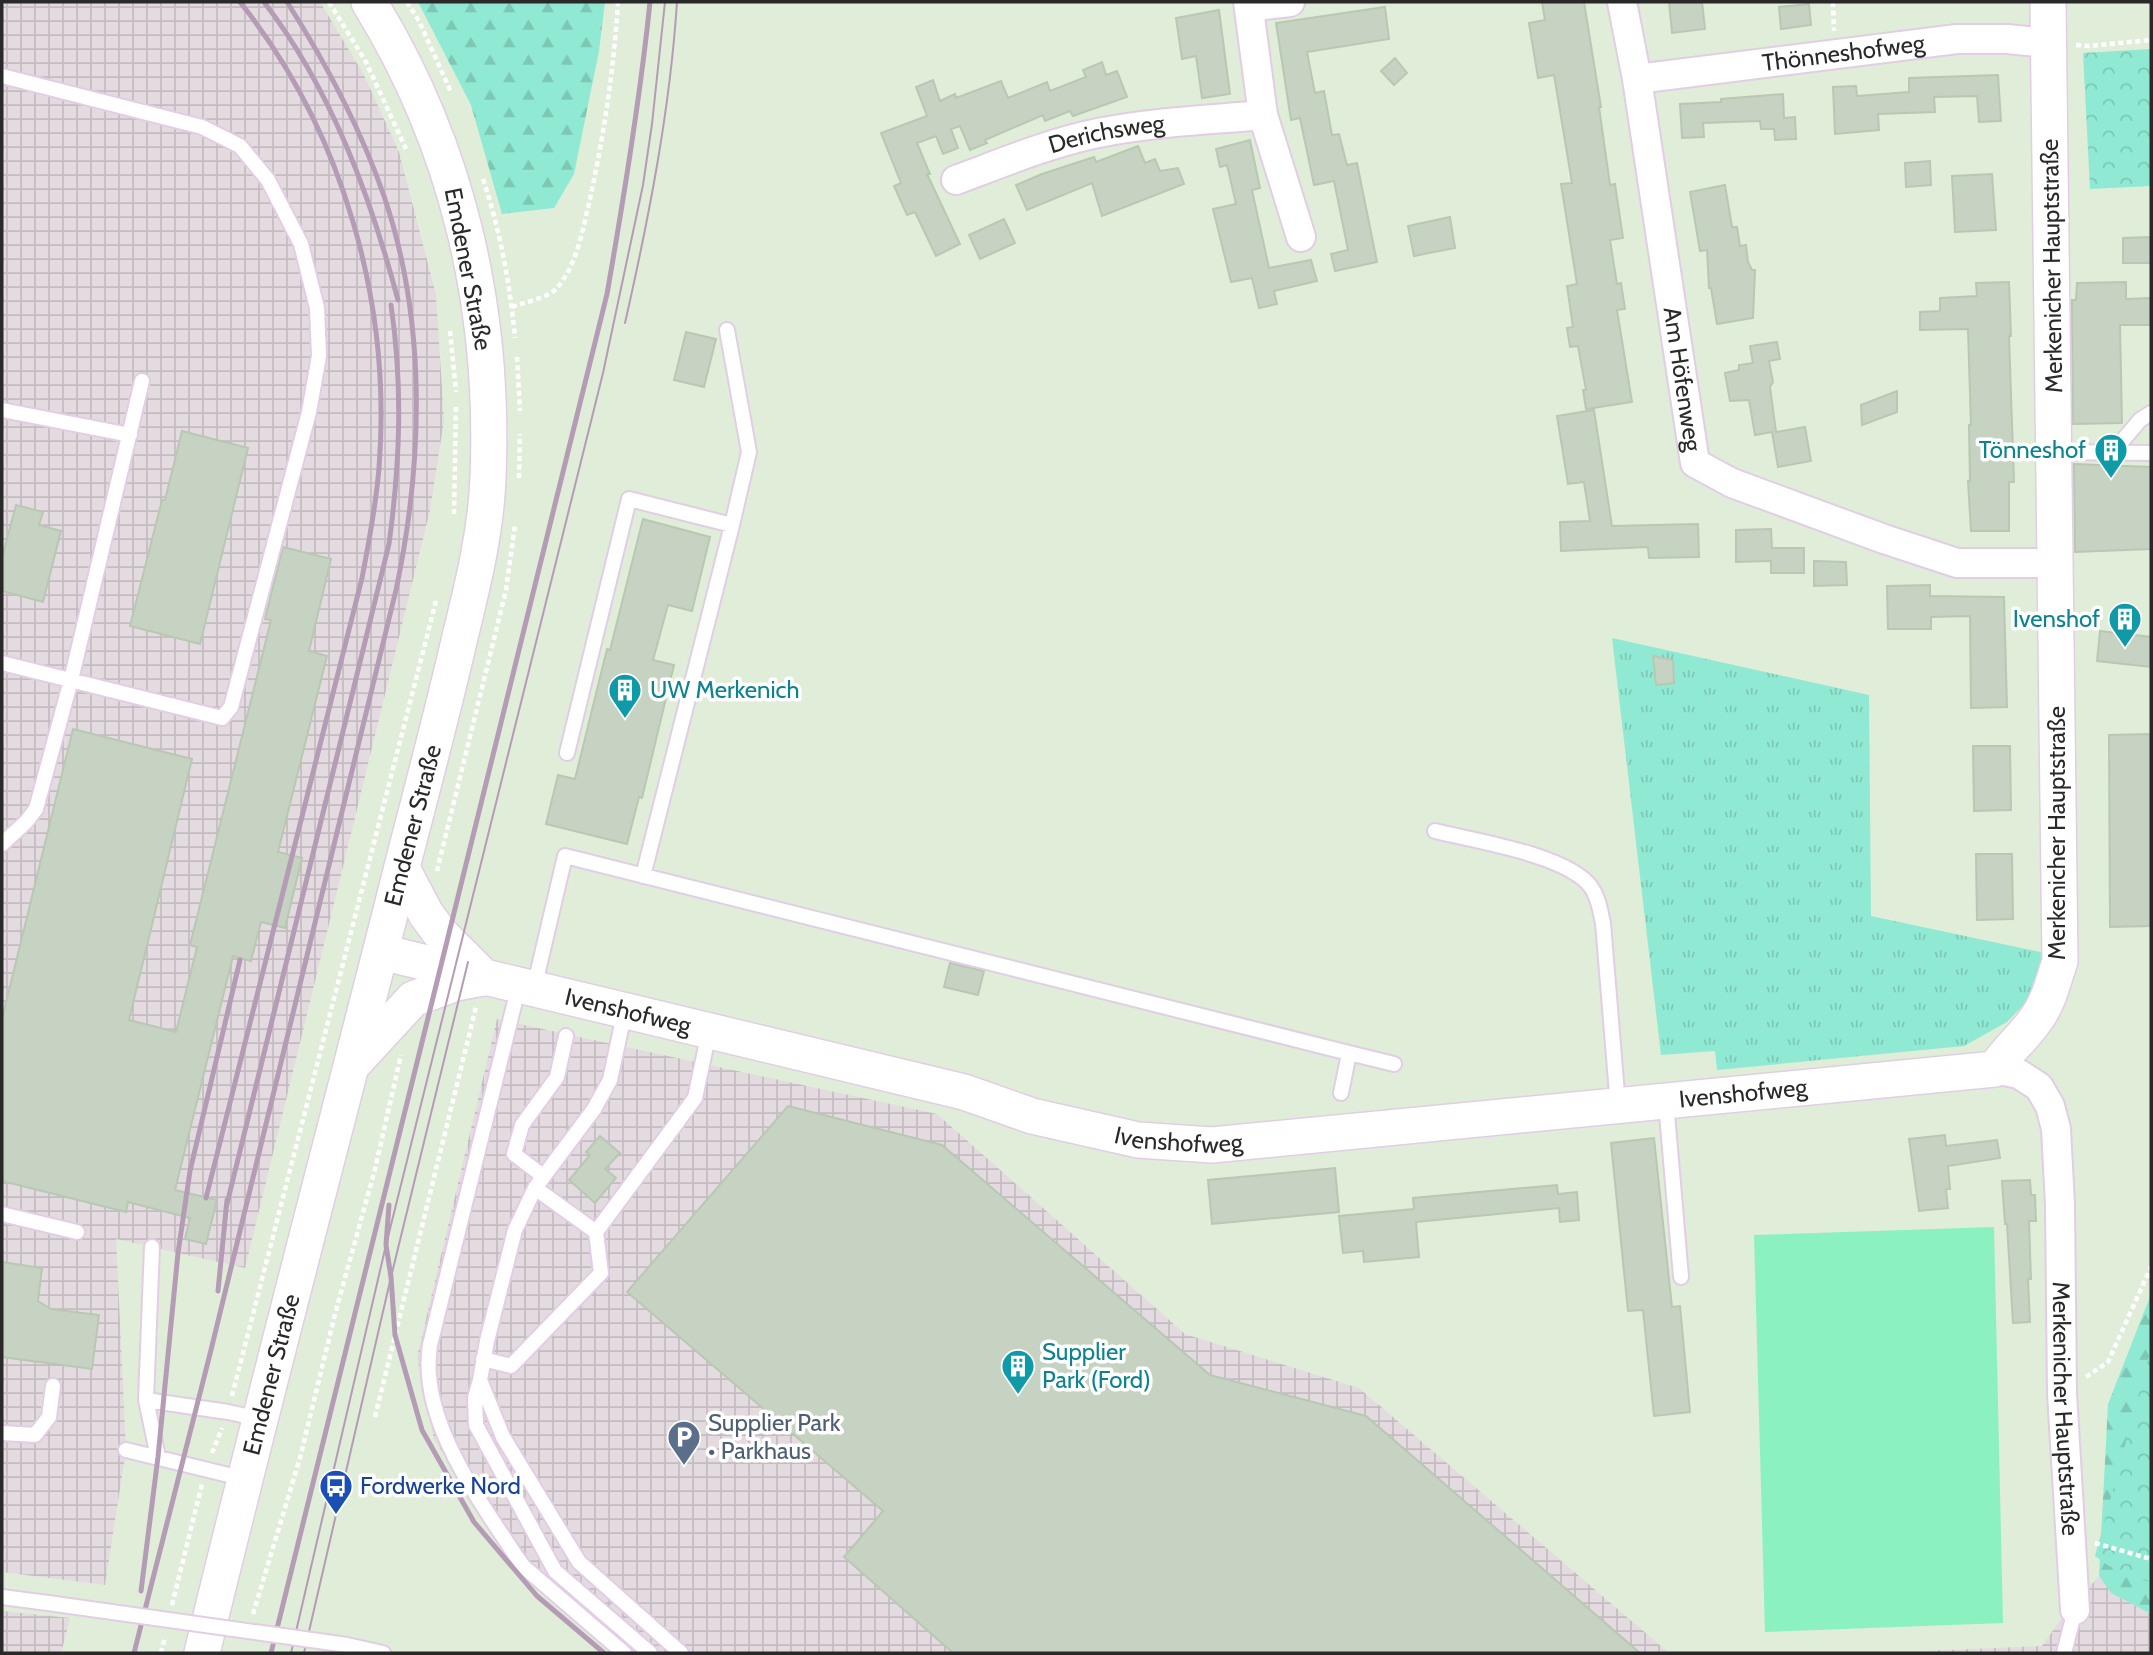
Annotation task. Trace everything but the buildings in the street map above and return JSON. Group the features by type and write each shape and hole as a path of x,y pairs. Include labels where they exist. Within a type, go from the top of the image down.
{"street":[{"name":"Emdener Straße","path":"202,1653 245,1479 244,1416 352,1066 449,686 486,523 489,404 486,351 460,210 444,156 424,105 396,46 369,2"},
{"path":"1290,2 1249,4 1263,115 1301,237"},
{"name":"Am Höfenweg","path":"1622,2 1637,79 1695,463 1732,483 1956,563 2056,563"},
{"name":"Merkenicher Hauptstraße","path":"2048,2 2060,961 2048,999 2034,1023 2006,1051 1995,1069 2019,1074 2039,1087 2050,1106 2056,1129 2060,1205 2062,1393 2075,1610"},
{"name":"Thönneshofweg","path":"1637,79 1957,39 2007,39 2049,43"},
{"name":"Derichsweg","path":"956,180 1046,147 1096,134 1143,125 1263,115"},
{"path":"402,868 426,914 484,991"},
{"name":"Ivenshofweg","path":"381,952 484,991 526,987 964,1092 1032,1116 1138,1140 1212,1145 1995,1069"},
{"path":"352,1066 413,999 456,983 484,991"}],"lane":[{"path":"2,76 202,127 240,146 268,180 301,244 317,308 319,356 309,412 232,707 222,718 2,663"},
{"path":"643,876 749,452 727,330"},
{"path":"2,844 36,809 71,680 142,381"},
{"path":"2,410 130,435"},
{"path":"2112,453 2140,420 2151,413"},
{"path":"2055,453 2151,453"},
{"path":"567,753 629,499 732,525"},
{"path":"1435,831 1555,861 1575,870 1591,887 1597,898 1603,923 1619,1106"},
{"path":"624,1653 524,1567 516,1556 453,1455 440,1425 428,1374 430,1345 526,987 565,856 1394,1064"},
{"path":"625,1010 610,1080 594,1109 539,1182 515,1230 483,1359 475,1398 475,1425 555,1571 650,1653"},
{"path":"596,1232 695,1098 709,1030"},
{"path":"483,1359 511,1366 601,1273 596,1232 539,1182 514,1154 522,1125 557,1077 566,1036"},
{"path":"1341,1093 1349,1052"},
{"path":"1666,1102 1681,1277"},
{"path":"2,1214 77,1232"},
{"path":"152,1247 146,1400 158,1457"},
{"path":"480,1380 503,1437 579,1562 681,1653"},
{"path":"2,1433 35,1435 49,1417 53,1386"},
{"path":"146,1400 244,1416"},
{"path":"126,1450 245,1479"},
{"path":"2,1597 347,1645 383,1653"},
{"path":"2064,1653 2075,1610"}],"path":[{"path":"329,2 366,62 407,152"},
{"path":"512,307 555,291 569,268 583,228 610,92 618,2"},
{"path":"2049,43 2088,46 2151,40"},
{"path":"450,325 457,405 453,518"},
{"path":"170,1613 206,1469 244,1416 347,942 439,592"},
{"path":"375,1417 474,1008 484,991"},
{"path":"253,1615 300,1458 335,1314 375,1169 402,1050"},
{"path":"2062,1393 2108,1362 2151,1267"},
{"path":"2071,1535 2151,1559"},
{"path":"161,1653 167,1627"}],"shaded area":[{"path":"2,2 320,2 364,75 399,152 436,295 444,420 430,510 245,1268 116,1239 126,1450 105,1585 2,1572"},
{"path":"497,1019 937,1114 1185,1334 1359,1388 1669,1653 616,1653 511,1560 434,1439 417,1357"},
{"path":"2099,1576 2111,1593 2151,1614 2151,1653 1925,1653 2042,1646"},
{"path":"2,1611 70,1618 61,1653 2,1653"}],"green space":[{"path":"418,2 605,2 599,51 574,174 554,208 502,214 471,105"},
{"path":"2151,49 2151,186 2090,189 2083,53"},
{"path":"1612,638 1869,695 1871,916 2045,953 2032,996 2007,1022 1964,1046 1717,1070 1715,1051 1661,1055"},
{"path":"1994,1227 2003,1623 1765,1632 1754,1235"},
{"path":"2151,1294 2151,1614 2111,1593 2099,1576 2108,1404"},
{"path":"2151,1349 2151,1583 2109,1566 2095,1556"}],"tram line":[{"path":"291,1653 386,1245 603,373 643,185 665,2"},
{"path":"625,323 657,163 677,2"},
{"path":"304,1653 391,1277 468,962"}],"railway":[{"path":"206,1198 362,578 378,482 381,406 377,344 368,282 353,222 333,163 307,106 276,52 240,2"},
{"path":"264,2 309,71 346,144 375,221 398,300"},
{"path":"134,1653 211,1350 396,590 412,492 416,393 414,343 398,244 375,170 353,120 329,72 287,2"},
{"path":"271,1653 607,294 631,148 650,2"},
{"path":"226,1208 389,544 399,424 391,305"},
{"path":"141,1591 158,1457 178,1253 190,1171 240,960"},
{"path":"218,1291 227,1200"},
{"path":"389,1205 386,1245 395,1335 422,1430 474,1522 537,1596 604,1653"}],"place":[{"name":"Tönneshof","path":"2111,480"},
{"name":"Ivenshof","path":"2125,649"},
{"name":"UW Merkenich","path":"625,720"},
{"name":"Supplier Park (Ford)","path":"1018,1396"},
{"name":"Supplier Park • Parkhaus","path":"684,1467"},
{"name":"Fordwerke Nord","path":"336,1516"}]}
